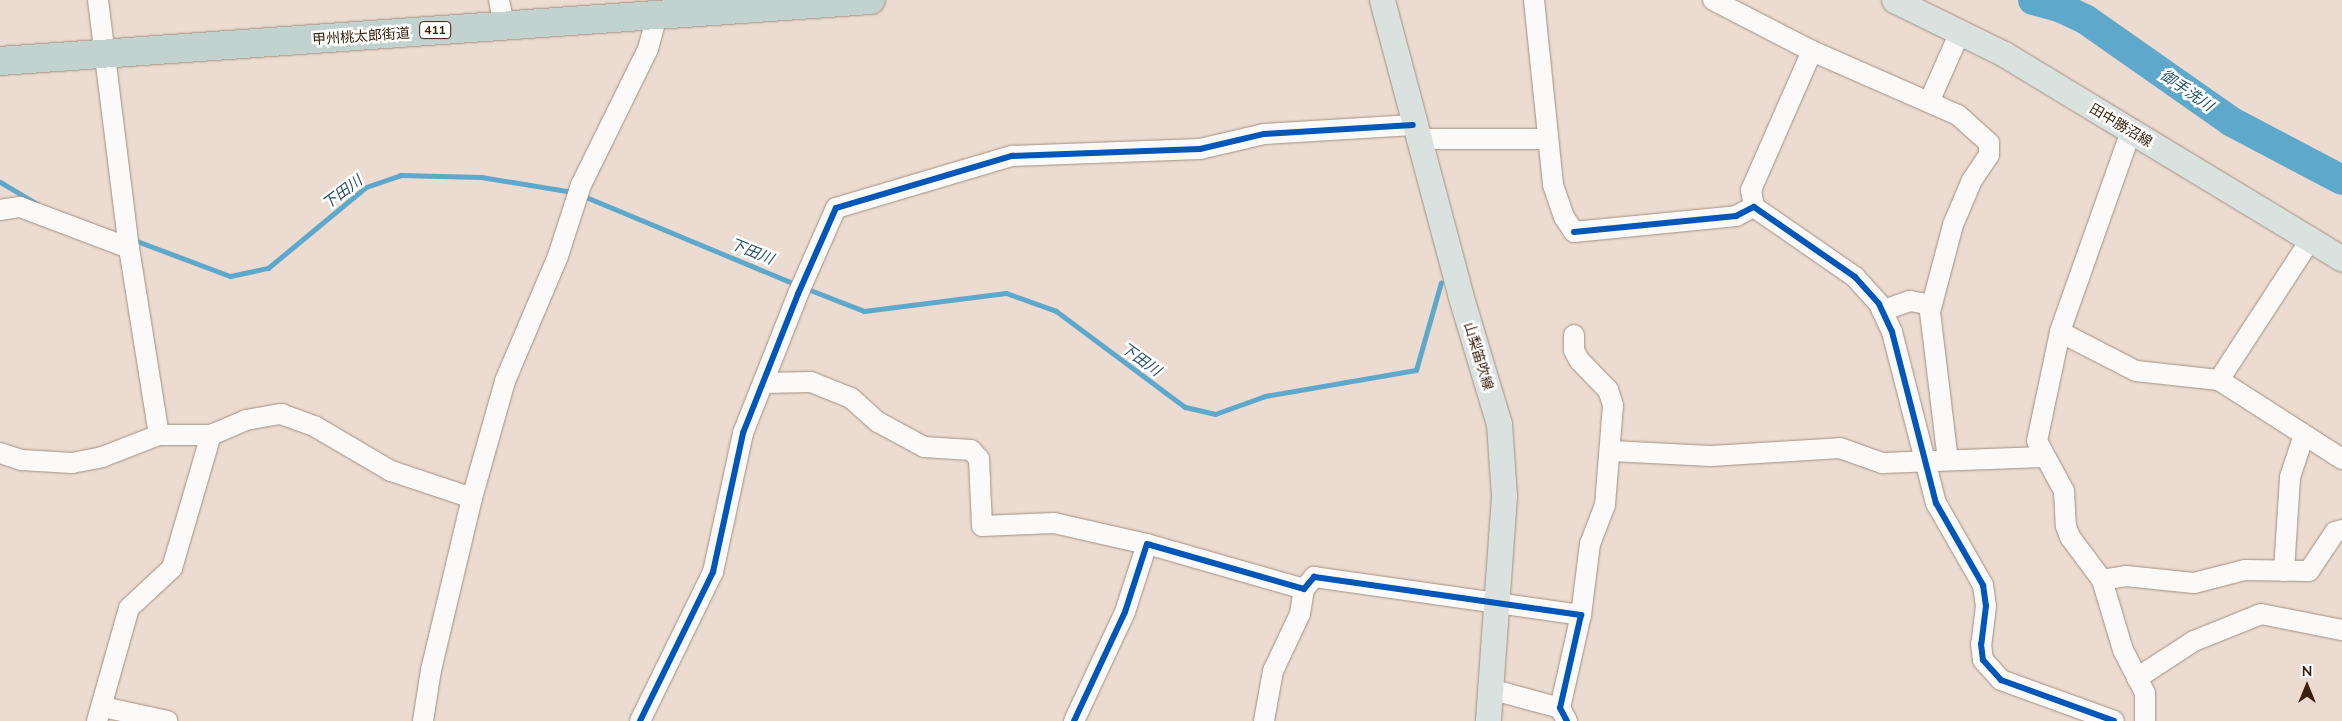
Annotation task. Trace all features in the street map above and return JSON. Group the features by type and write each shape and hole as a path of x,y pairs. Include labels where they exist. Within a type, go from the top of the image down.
{"highway":[{"name":"甲州桃太郎街道","path":"0,60 106,54 502,13 657,15 871,0"}],"main road":[{"name":"山梨笛吹線","path":"1382,0 1415,132 1499,424 1504,496 1488,721"},
{"name":"田中勝沼線","path":"1894,0 2004,54 2131,130 2309,242 2342,260"}],"street":[{"path":"98,0 128,239 159,435"},
{"path":"1534,0 1553,185 1564,217 1574,232 1736,216 1754,207"},
{"path":"1713,0 1812,51 1958,115 1990,143 1989,155 1972,180 1953,225 1928,304 1948,460"},
{"path":"423,721 431,670 472,498 505,381 558,256 578,193 648,49 657,15"},
{"path":"1929,102 1960,32"},
{"path":"1812,51 1751,190 1754,207 1854,277 1882,311 1892,332 1936,503 1983,585 1986,606 1981,644 1983,660 1990,670 2001,680 2114,721"},
{"path":"2131,130 2060,332 2037,441 2043,457 2059,476 2064,491 2066,526 2070,537 2102,580 2123,650 2145,693 2145,721"},
{"path":"640,721 713,572 744,433 802,287 836,208 1012,156 1200,149 1264,134 1415,132 1548,139"},
{"path":"0,210 20,207 128,239"},
{"path":"2219,380 2309,242"},
{"path":"1882,311 1910,301 1928,304"},
{"path":"2060,332 2136,371 2219,380 2342,459"},
{"path":"1490,689 1563,714 1581,616 1590,544 1604,504 1611,451 1613,405 1608,390 1579,360 1574,350 1574,335"},
{"path":"763,383 811,382 852,398 878,422 924,447 971,450 979,459 982,526 1054,523 1147,544 1304,589"},
{"path":"0,453 21,460 72,463 102,457 159,435 211,435 246,420 281,414 316,427 391,471 472,498"},
{"path":"168,721 100,714 129,608 172,568 211,435"},
{"path":"2284,571 2290,477 2304,435"},
{"path":"1611,451 1711,456 1840,448 1882,463 2043,457"},
{"path":"2102,580 2126,576 2194,583 2245,570 2309,571 2335,532 2342,530"},
{"path":"1074,721 1125,612 1147,544"},
{"path":"1264,721 1273,671 1300,614 1304,589 1314,577 1581,616"},
{"path":"2137,678 2194,641 2261,614 2342,630"}],"waterway":[{"name":"御手洗川","path":"2033,0 2059,7 2085,19 2232,122 2342,180"},
{"name":"下田川","path":"134,240 230,276 268,268 366,187 400,175 481,177 573,192"},
{"name":"下田川","path":"0,182 37,204"},
{"name":"下田川","path":"581,195 797,285"},
{"name":"下田川","path":"805,288 864,311 1006,293 1056,311 1185,407 1215,414 1265,396 1416,370 1441,282"}],"cycle path":[{"path":"640,721 713,572 743,433 798,294 836,208 1012,156 1200,149 1264,134 1413,125"},
{"path":"1574,232 1736,216 1754,207 1855,277 1879,304 1892,332 1936,503 1983,585 1986,606 1981,644 1983,660 2001,680 2114,721"},
{"path":"1074,721 1125,612 1147,544 1304,589 1314,577 1581,615 1560,708 1567,721"}]}
